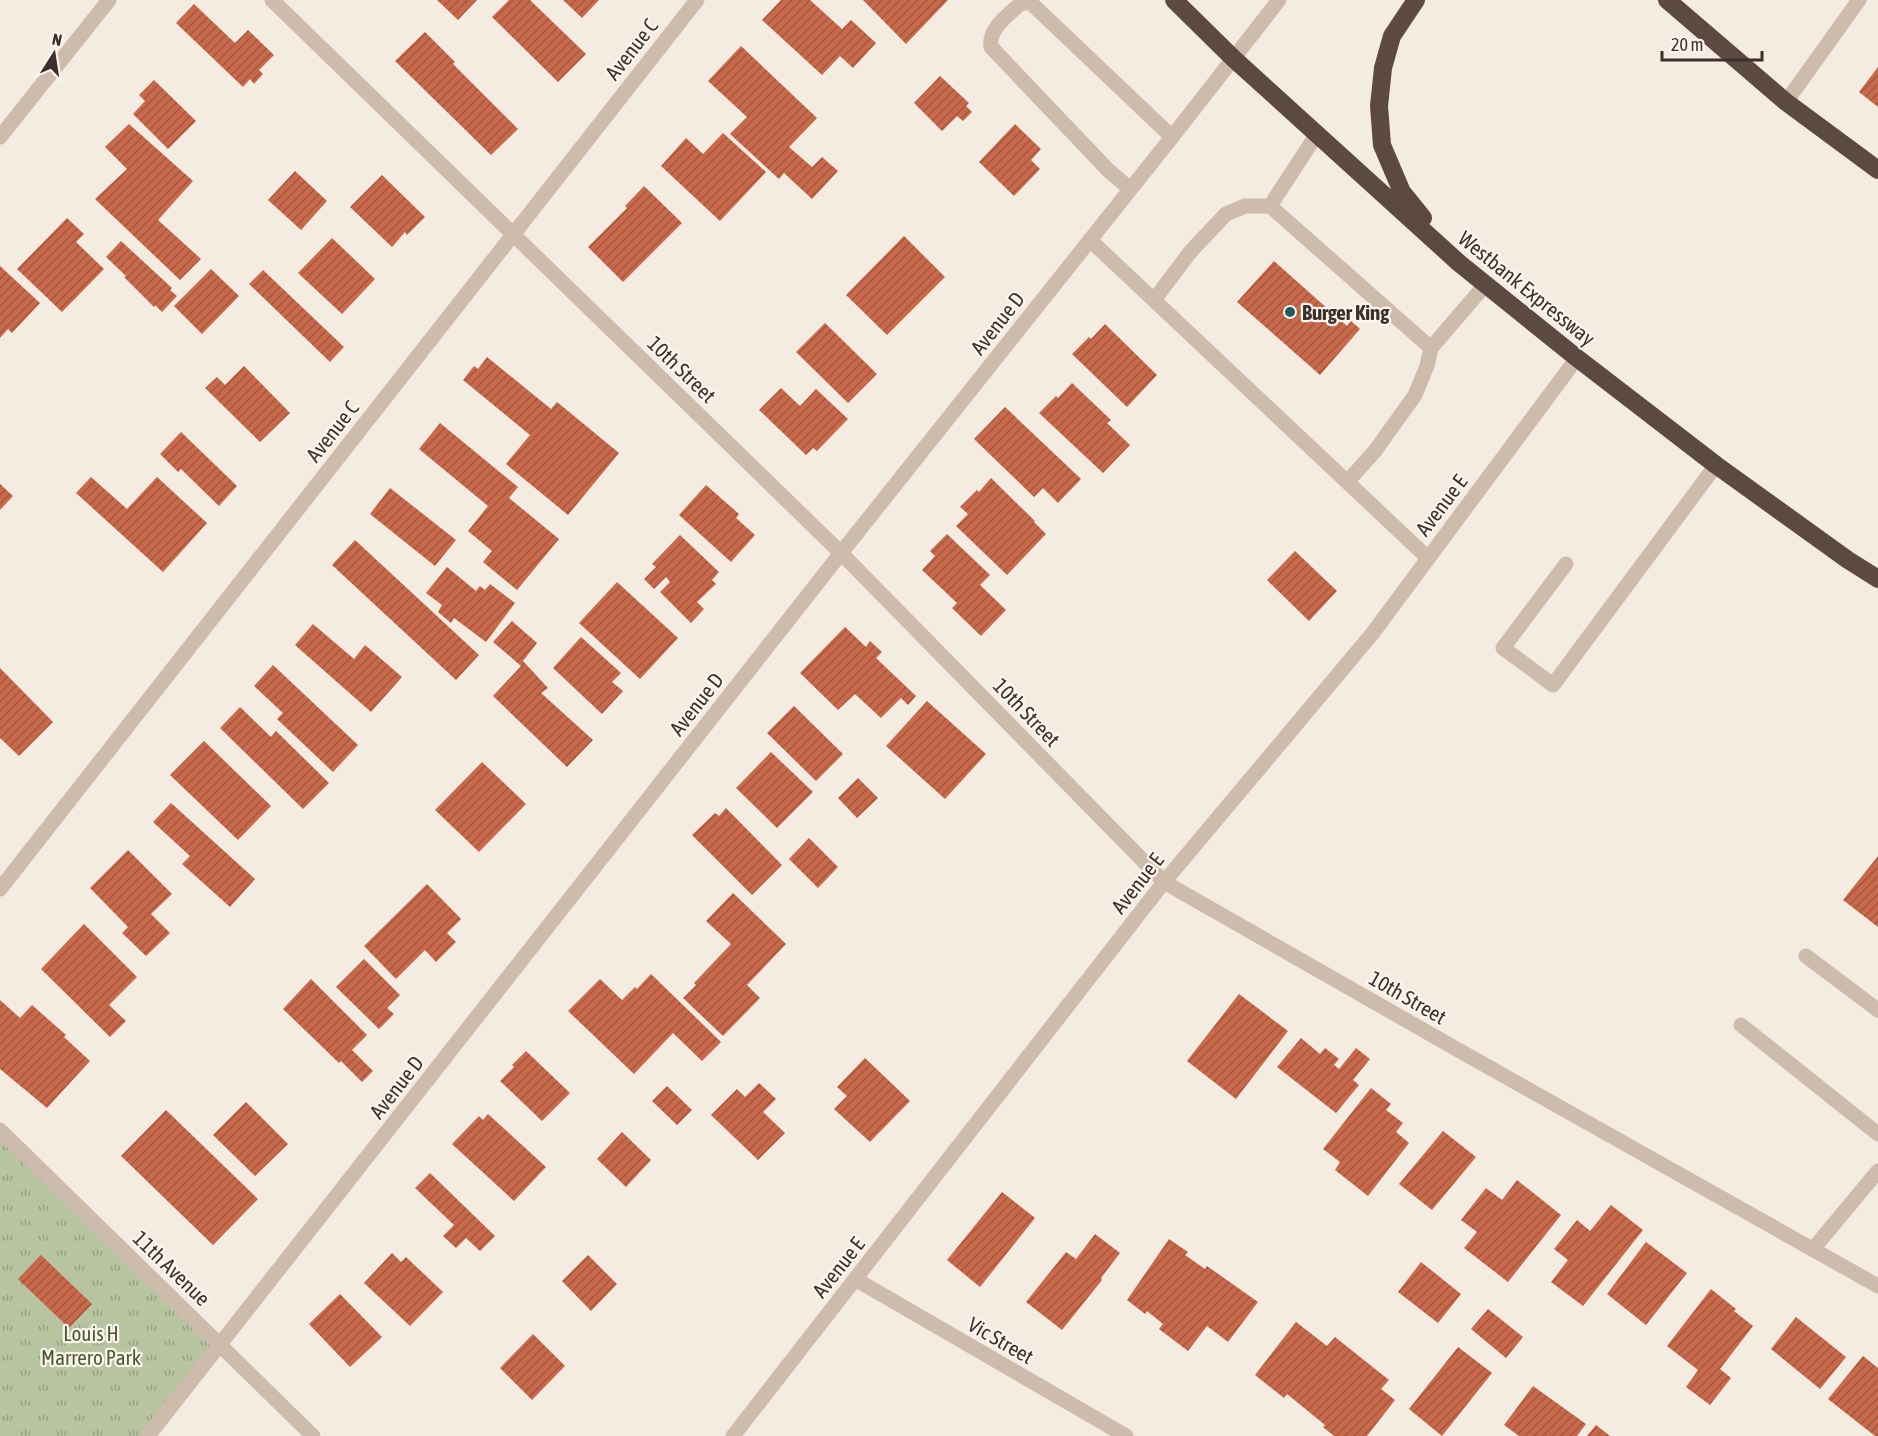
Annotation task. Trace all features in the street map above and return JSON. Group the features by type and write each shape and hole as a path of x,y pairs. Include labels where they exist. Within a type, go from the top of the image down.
{"highway":[{"name":"Westbank Expressway","path":"1174,0 1234,59 1485,285 1716,465 1878,579"},
{"path":"1416,0 1392,36 1383,68 1379,106 1382,145 1402,192 1459,263"},
{"path":"1667,0 1786,102 1878,170"}],"street":[{"path":"0,137 109,0"},
{"name":"10th Street","path":"272,0 841,553 1164,882 1878,1286"},
{"name":"Avenue C","path":"0,889 697,0"},
{"name":"Avenue D","path":"148,1436 841,553 1172,138 1279,0"},
{"path":"1786,102 1859,0"},
{"path":"1131,189 1102,163 991,47 990,39 993,30 1022,3 1031,3 1172,138"},
{"path":"1270,207 1317,134"},
{"path":"1154,300 1191,251 1226,214 1245,206 1270,207 1431,348"},
{"path":"1090,240 1428,558"},
{"path":"1348,481 1375,451 1415,395 1427,366 1431,348 1485,285"},
{"name":"Avenue E","path":"733,1436 1164,882 1372,634 1577,358"},
{"path":"1566,564 1503,648 1553,685 1716,465"},
{"path":"1806,956 1878,1010"},
{"path":"1741,1025 1878,1134"},
{"name":"11th Avenue","path":"0,1130 313,1436"},
{"path":"1813,1249 1878,1171"},
{"name":"Vic Street","path":"855,1279 1126,1436"}],"green space":[{"name":"Louis H Marrero Park","path":"0,1130 221,1345 148,1436 0,1436"}],"building":[{"path":"437,0 477,0 458,20"},
{"path":"509,0 530,0 586,54 558,82 492,17"},
{"path":"563,0 599,0 582,18"},
{"path":"781,0 810,0 842,29 851,20 876,43 853,68 840,56 822,75 762,20"},
{"path":"863,0 948,0 906,44"},
{"path":"194,4 235,43 248,30 274,55 259,70 263,74 254,84 250,79 243,87 176,23"},
{"path":"425,32 455,62 453,64 518,129 491,155 395,61"},
{"path":"741,46 817,118 789,147 812,167 822,157 838,171 812,199 784,173 779,179 730,134 747,117 708,81"},
{"path":"1878,67 1878,107 1859,92"},
{"path":"940,76 969,103 966,106 972,112 963,121 957,116 942,131 914,103"},
{"path":"154,80 196,121 168,149 133,114 145,101 139,95"},
{"path":"129,124 193,181 158,220 201,259 180,280 95,199 127,169 105,147"},
{"path":"1015,124 1041,149 1031,160 1040,169 1014,196 979,162"},
{"path":"723,133 766,172 720,221 661,166 686,138 703,154"},
{"path":"295,171 327,201 301,230 268,200"},
{"path":"382,175 425,217 407,235 405,232 392,247 350,207"},
{"path":"644,186 682,223 623,282 588,247 627,208 625,206"},
{"path":"67,218 84,234 76,242 104,269 62,312 17,269"},
{"path":"904,236 945,277 887,335 846,295"},
{"path":"332,238 375,279 342,314 298,273"},
{"path":"121,241 172,288 170,290 177,296 162,312 155,305 154,307 106,257"},
{"name":"Burger King","path":"1274,261 1347,326 1351,321 1360,329 1320,375 1237,302"},
{"path":"0,266 40,303 12,333 8,329 0,338"},
{"path":"211,269 239,296 202,334 174,306"},
{"path":"263,270 344,347 330,362 249,284"},
{"path":"825,323 877,374 848,403 796,352"},
{"path":"1105,324 1157,375 1127,407 1072,354"},
{"path":"487,357 551,409 557,402 619,453 568,515 506,464 530,435 463,380 474,366 478,369"},
{"path":"244,366 290,413 260,442 205,388 217,377 225,385"},
{"path":"1072,383 1111,420 1107,423 1130,445 1103,473 1039,413"},
{"path":"781,388 800,406 816,389 848,419 817,451 813,448 806,455 759,410"},
{"path":"1005,407 1081,479 1058,503 1043,488 1034,497 974,439"},
{"path":"440,423 518,487 509,498 559,539 517,590 483,562 492,551 468,531 488,506 419,449"},
{"path":"181,432 237,486 219,506 181,469 178,472 160,454"},
{"path":"91,477 127,509 157,477 207,523 163,572 76,493"},
{"path":"991,478 1046,534 1007,575 956,526 968,514 960,507 977,490 979,492"},
{"path":"0,484 13,496 0,510"},
{"path":"706,485 739,514 736,518 755,535 731,562 679,515"},
{"path":"390,488 456,540 435,566 370,514"},
{"path":"947,534 990,575 980,585 1006,610 981,636 952,608 957,603 922,570 935,556 930,551"},
{"path":"680,535 719,572 712,580 716,584 697,602 704,609 691,623 660,592 670,582 666,577 654,589 644,579 656,567 652,564"},
{"path":"355,540 479,655 456,680 332,565"},
{"path":"1295,551 1337,591 1309,621 1267,580"},
{"path":"447,567 476,591 480,586 485,590 490,584 515,603 486,642 454,618 451,623 438,612 442,605 426,593"},
{"path":"617,582 678,638 640,679 579,623"},
{"path":"512,621 537,643 523,661 548,688 541,693 593,740 567,767 493,696 521,666 493,642"},
{"path":"313,624 354,659 365,645 402,677 371,712 295,645"},
{"path":"845,627 866,647 870,641 882,652 876,658 916,696 908,705 901,698 881,718 855,694 838,710 800,673"},
{"path":"581,637 621,673 612,682 623,691 602,714 553,668"},
{"path":"273,665 358,745 333,772 277,719 283,713 254,686"},
{"path":"0,668 53,722 19,756 0,738"},
{"path":"927,701 986,754 945,799 886,746"},
{"path":"794,706 843,754 816,781 767,733"},
{"path":"240,707 271,737 276,731 329,783 303,809 220,728"},
{"path":"204,741 271,806 238,840 170,775"},
{"path":"771,752 813,792 777,828 736,788"},
{"path":"482,762 526,804 479,852 435,810"},
{"path":"858,778 878,798 857,818 838,798"},
{"path":"171,803 255,879 230,907 182,864 190,856 153,822"},
{"path":"726,808 782,865 752,895 692,835 715,813 719,816"},
{"path":"809,838 838,867 818,888 789,859"},
{"path":"128,850 172,894 151,914 170,933 146,956 122,933 128,927 90,888"},
{"path":"1878,856 1878,927 1843,900"},
{"path":"427,884 461,919 447,933 456,942 436,962 425,950 396,979 364,946"},
{"path":"733,893 786,944 747,985 760,998 723,1036 683,998 731,944 706,921"},
{"path":"84,924 137,977 109,1005 126,1021 110,1037 41,969"},
{"path":"364,959 400,995 387,1008 394,1014 379,1029 336,987"},
{"path":"651,974 721,1042 702,1061 673,1033 634,1074 568,1011 600,979 622,1000 635,987 637,989"},
{"path":"311,979 367,1035 352,1050 373,1071 362,1082 283,1009"},
{"path":"1239,994 1288,1031 1236,1099 1187,1061"},
{"path":"0,1000 20,1018 32,1005 66,1035 64,1037 90,1061 47,1108 0,1069"},
{"path":"1301,1038 1320,1054 1325,1048 1339,1059 1334,1065 1339,1069 1356,1048 1370,1059 1353,1080 1359,1085 1336,1113 1277,1067"},
{"path":"526,1051 570,1093 542,1121 500,1081"},
{"path":"865,1058 910,1101 870,1142 834,1109 847,1096 837,1087"},
{"path":"759,1083 776,1099 763,1112 785,1133 758,1160 711,1115 737,1089 745,1097"},
{"path":"667,1086 692,1110 677,1125 652,1101"},
{"path":"1371,1088 1391,1104 1386,1110 1403,1123 1396,1132 1409,1143 1368,1196 1335,1170 1340,1162 1323,1149"},
{"path":"246,1102 288,1144 255,1176 213,1135"},
{"path":"166,1110 258,1199 213,1245 121,1156"},
{"path":"488,1114 546,1167 514,1201 452,1144 479,1116 483,1120"},
{"path":"1443,1131 1476,1157 1432,1210 1399,1184"},
{"path":"622,1132 651,1160 626,1187 597,1159"},
{"path":"430,1173 495,1236 480,1251 466,1238 456,1248 443,1236 454,1225 415,1188"},
{"path":"1517,1180 1561,1215 1508,1282 1464,1248 1477,1232 1461,1220 1486,1188 1502,1200"},
{"path":"1002,1192 1035,1218 980,1287 947,1260"},
{"path":"1611,1205 1643,1230 1583,1306 1551,1282 1568,1260 1554,1249 1577,1220 1590,1231"},
{"path":"1095,1234 1120,1253 1101,1278 1102,1280 1062,1330 1026,1302 1066,1252 1076,1259"},
{"path":"1169,1239 1188,1252 1185,1255 1205,1269 1207,1266 1258,1302 1228,1342 1207,1326 1188,1351 1159,1329 1163,1324 1147,1311 1145,1314 1127,1300"},
{"path":"1646,1242 1687,1273 1646,1325 1607,1294"},
{"path":"392,1253 401,1262 406,1257 443,1292 410,1326 364,1283"},
{"path":"41,1255 92,1304 69,1328 18,1279"},
{"path":"588,1255 617,1284 591,1311 562,1281"},
{"path":"1421,1262 1461,1294 1438,1323 1398,1292"},
{"path":"1711,1289 1753,1326 1720,1369 1731,1378 1710,1405 1686,1387 1698,1370 1667,1346"},
{"path":"340,1294 382,1337 350,1367 309,1324"},
{"path":"1488,1309 1523,1337 1506,1358 1471,1329"},
{"path":"1796,1317 1846,1357 1820,1389 1771,1349"},
{"path":"1296,1322 1327,1346 1335,1337 1389,1380 1381,1389 1395,1400 1367,1436 1334,1436 1323,1427 1325,1425 1287,1394 1284,1398 1255,1375"},
{"path":"533,1334 565,1366 532,1400 500,1368"},
{"path":"1458,1347 1492,1373 1442,1436 1409,1409"},
{"path":"1863,1356 1878,1368 1878,1436 1828,1399"},
{"path":"1533,1386 1586,1424 1577,1436 1519,1436 1504,1425"},
{"path":"1596,1425 1610,1436 1587,1436"}],"place":[{"name":"Burger King","path":"1290,312"}]}
